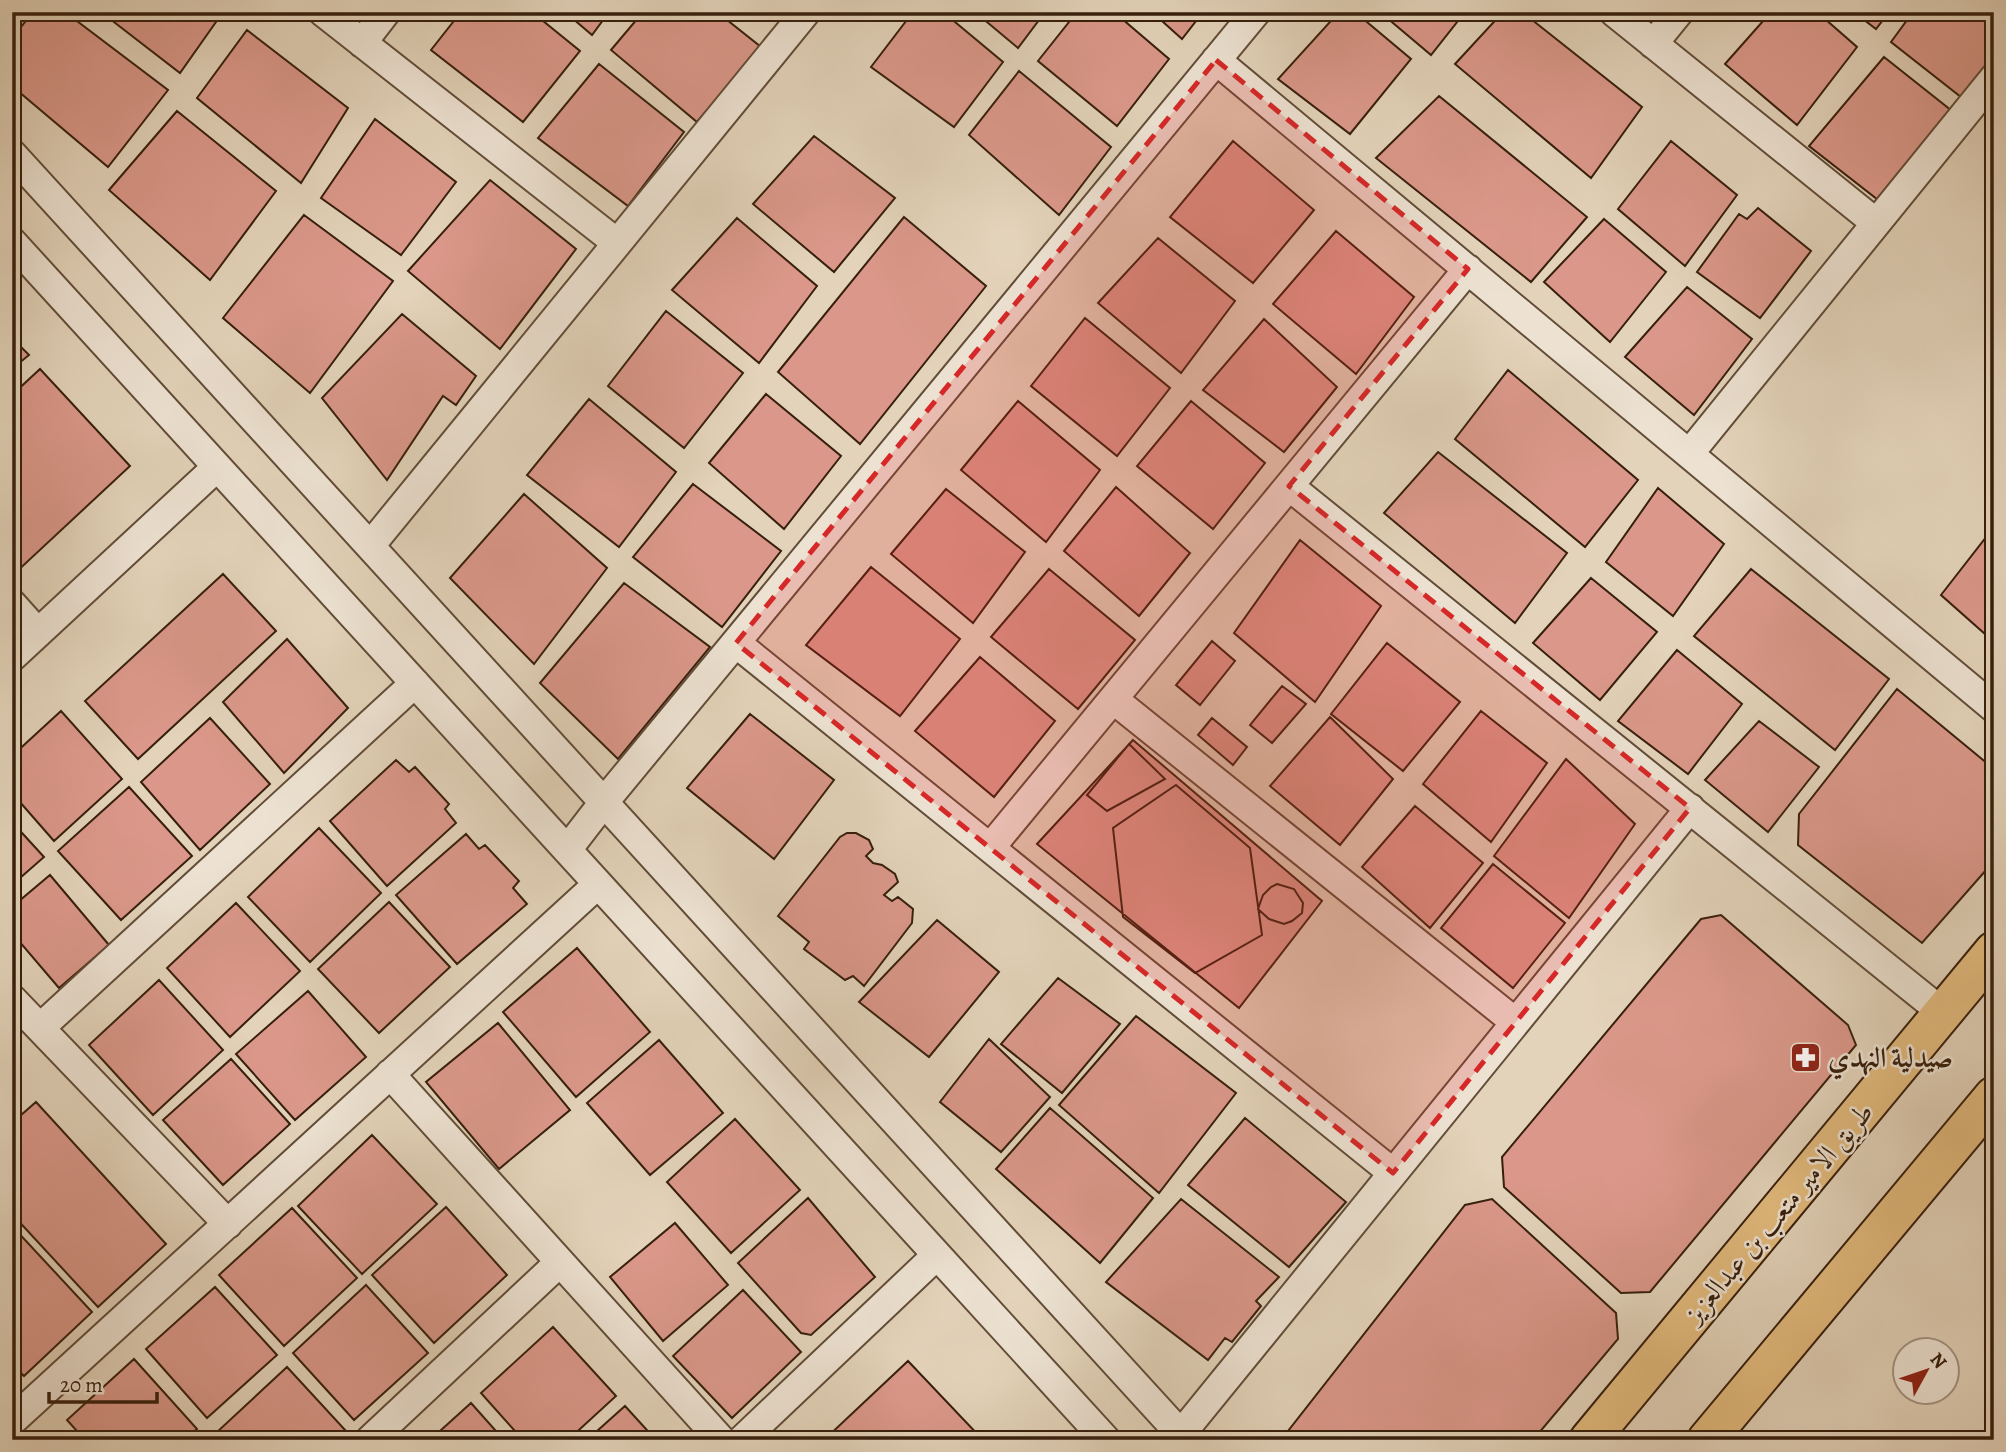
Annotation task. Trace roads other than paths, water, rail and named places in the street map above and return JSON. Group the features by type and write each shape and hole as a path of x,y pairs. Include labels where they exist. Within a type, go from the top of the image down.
{"main road":[{"name":"طريق الامير متعب بن عبدالعزيز","path":"1589,1440 1994,951"},
{"path":"1707,1440 1994,1096"}],"street":[{"path":"323,12 617,243"},
{"path":"362,43 386,12"},
{"path":"370,546 806,12"},
{"path":"567,850 1256,12"},
{"path":"1614,12 1876,223"},
{"path":"1653,44 1679,12"},
{"path":"1216,60 1994,708"},
{"path":"1689,454 1994,78"},
{"path":"12,154 1183,1437 1393,1173 1690,808"},
{"path":"12,242 1106,1440"},
{"path":"990,848 1468,269"},
{"path":"12,657 217,467"},
{"path":"1289,486 1943,1013"},
{"path":"12,604 38,633"},
{"path":"736,643 1393,1173"},
{"path":"40,1028 415,683"},
{"path":"1113,699 1515,1023"},
{"path":"25,1440 12,1424 598,884"},
{"path":"12,999 228,1224"},
{"path":"390,1074 721,1440"},
{"path":"742,1440 937,1255"},
{"path":"370,1440 560,1262"}],"place":[{"name":"صيدلية النهدي","path":"1805,1057"}]}
